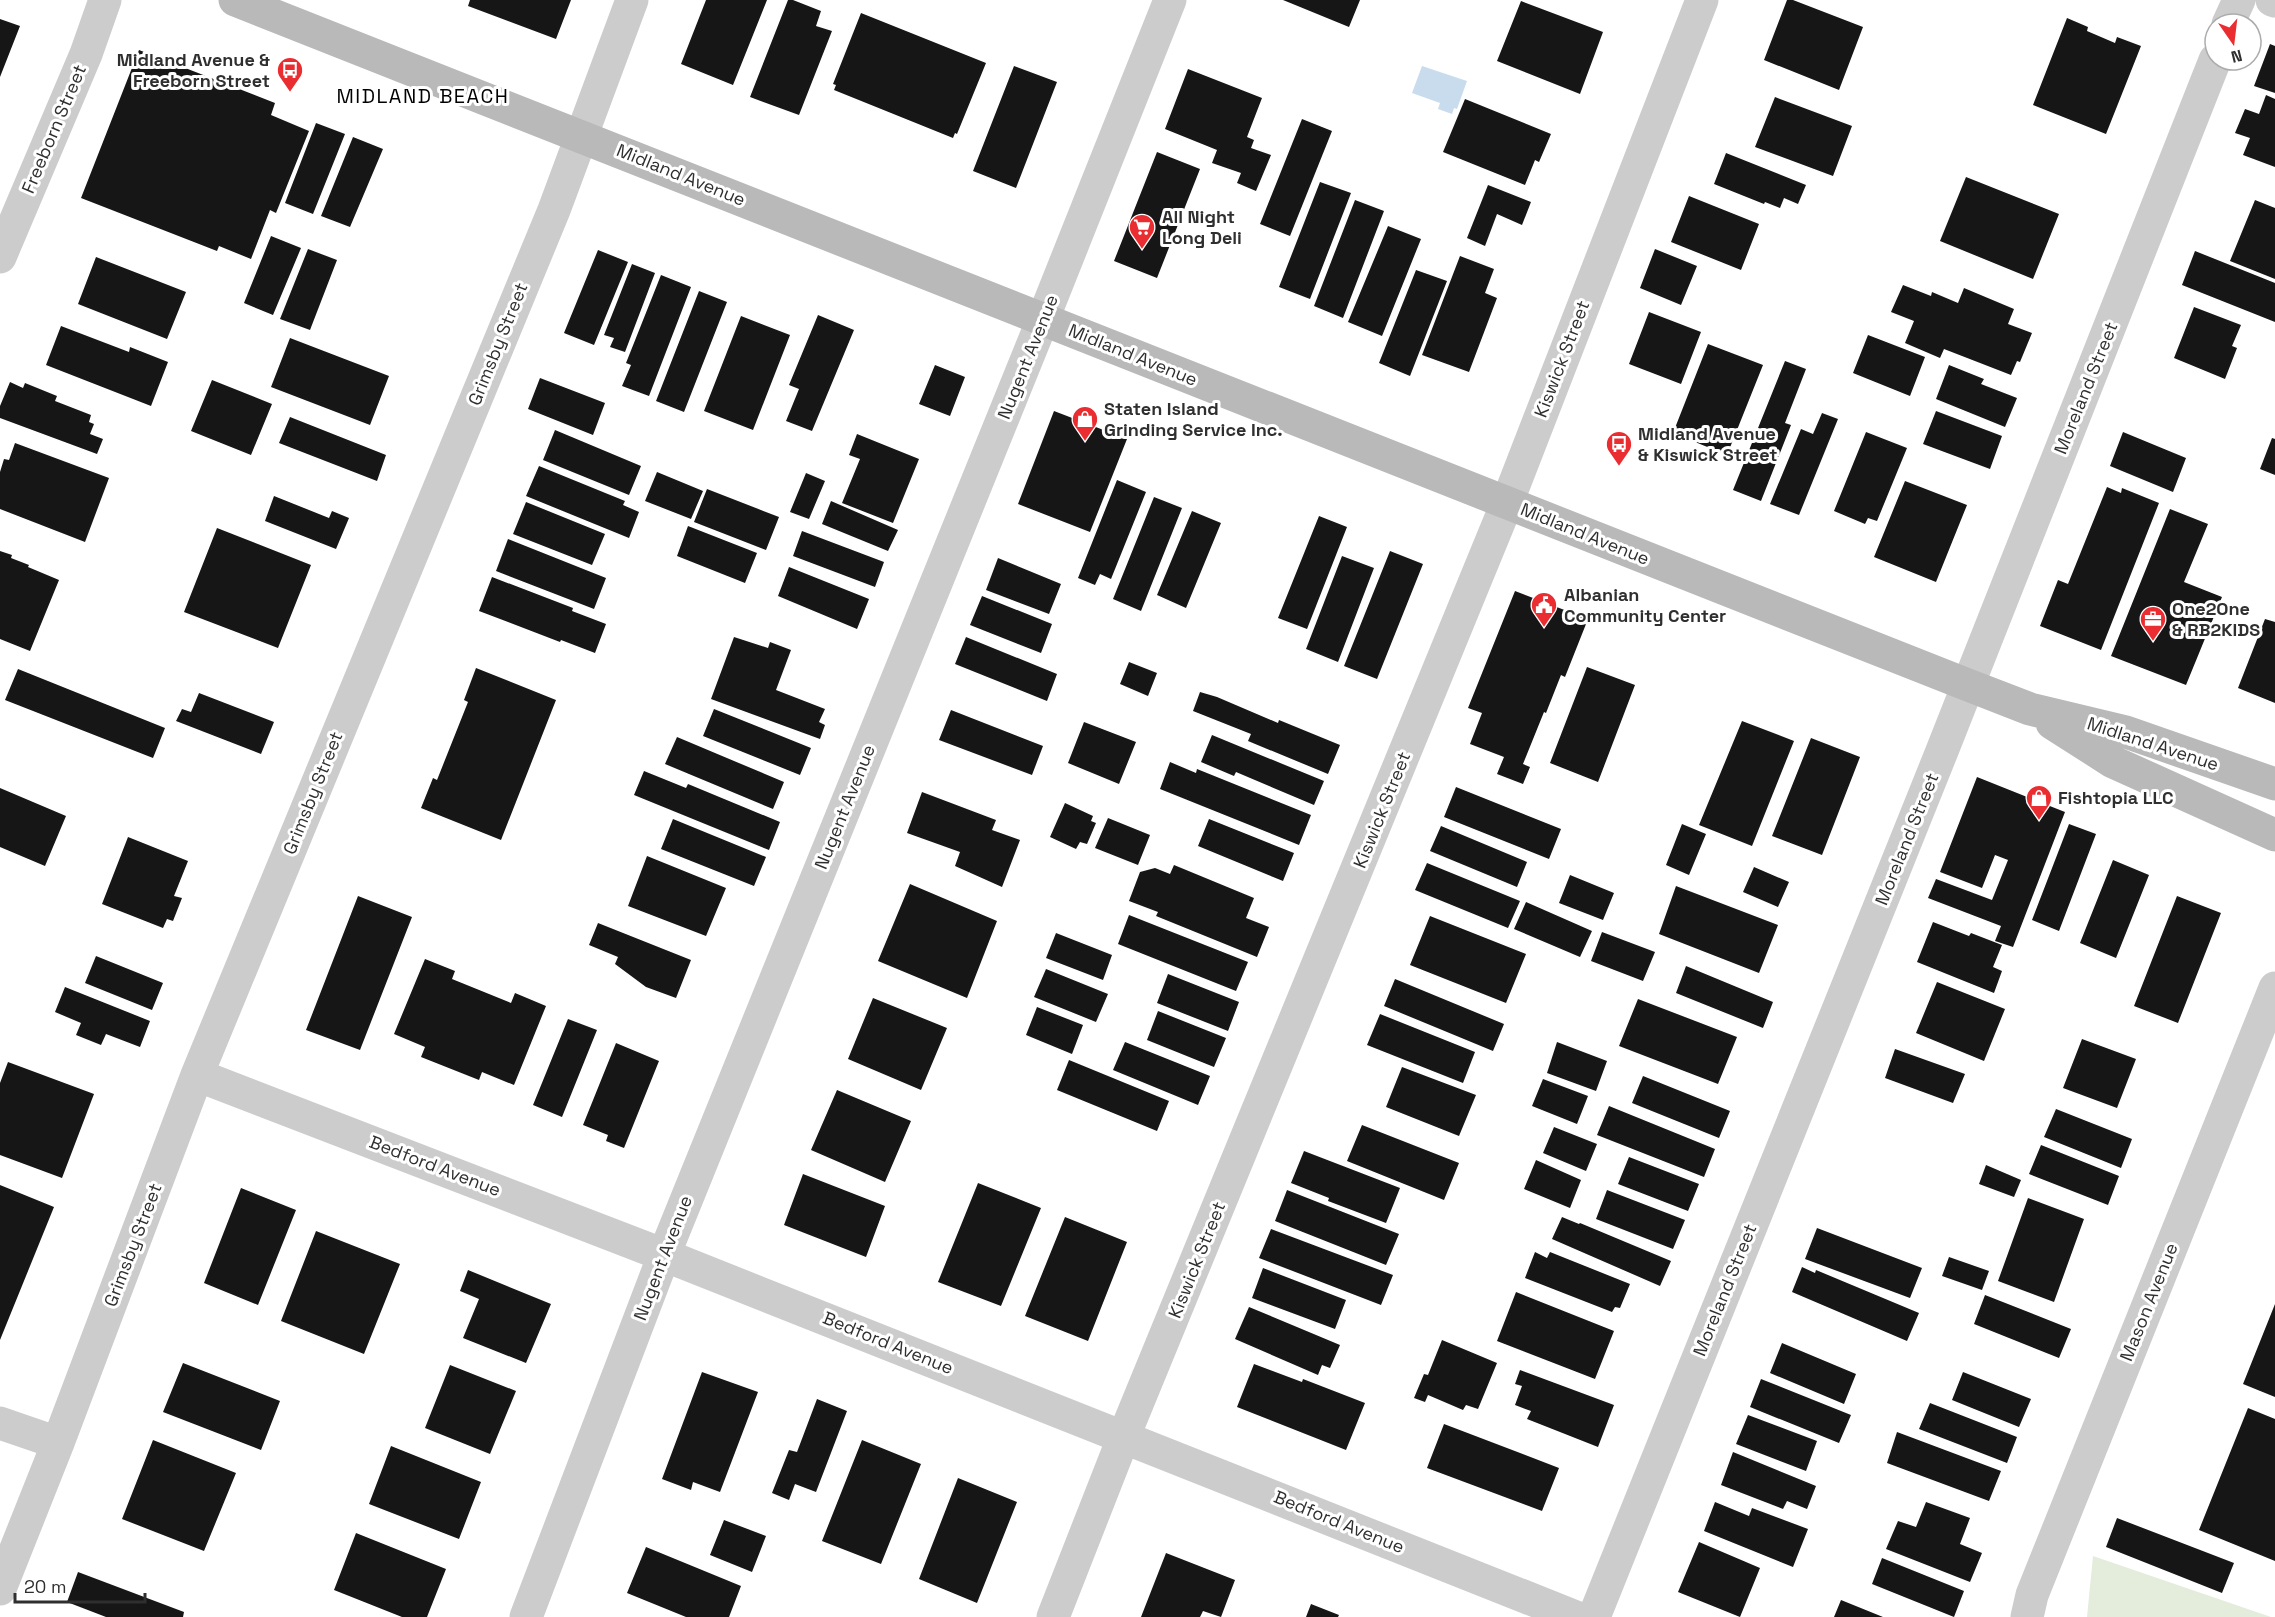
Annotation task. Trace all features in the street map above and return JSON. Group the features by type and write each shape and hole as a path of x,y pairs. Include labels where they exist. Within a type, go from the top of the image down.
{"main road":[{"name":"Midland Avenue","path":"236,0 2030,709 2126,732 2275,784"},
{"name":"Midland Avenue","path":"2030,709 2113,762 2275,835"}],"street":[{"name":"Freeborn Street","path":"0,256 86,54 105,0"},
{"name":"Grimsby Street","path":"0,1589 58,1443 197,1075 554,210 632,0"},
{"name":"Nugent Avenue","path":"526,1617 664,1255 1170,0"},
{"name":"Kiswick Street","path":"1053,1617 1124,1436 1507,503 1702,0"},
{"name":"Moreland Street","path":"1594,1617 1968,685 2210,72"},
{"name":"Mason Avenue","path":"2026,1617 2032,1595 2275,988"},
{"name":"Bedford Avenue","path":"197,1075 664,1255 1576,1617"},
{"path":"0,1422 58,1443"}],"green space":[{"path":"2093,1556 2271,1617 2087,1617"}],"water":[{"path":"1422,66 1467,81 1457,109 1454,108 1452,114 1438,109 1440,103 1412,93"}],"building":[{"path":"470,0 571,0 556,39 468,6"},
{"path":"706,0 767,0 733,85 681,64"},
{"path":"788,0 821,11 816,26 832,31 799,115 750,97"},
{"path":"1283,0 1360,0 1349,27"},
{"path":"1787,0 1793,0 1863,27 1839,90 1764,60"},
{"path":"1521,1 1603,32 1580,94 1497,61"},
{"path":"861,13 986,63 957,134 955,133 953,138 834,90 836,85 833,84"},
{"path":"2067,18 2088,27 2087,31 2115,43 2117,37 2141,46 2106,134 2033,105"},
{"path":"0,19 20,26 0,77"},
{"path":"2270,44 2275,46 2275,93 2254,86 2259,72 2263,72 2263,62"},
{"path":"139,50 275,103 271,115 309,131 276,213 270,210 251,259 219,246 217,251 81,198"},
{"path":"1014,66 1057,82 1016,188 973,171"},
{"path":"1188,69 1262,98 1247,137 1254,140 1251,148 1271,155 1256,191 1237,183 1241,173 1212,163 1217,150 1165,129"},
{"path":"2266,95 2275,99 2275,167 2243,155 2250,138 2235,133 2245,109 2259,114"},
{"path":"1775,97 1852,126 1833,176 1755,147"},
{"path":"1465,99 1551,134 1539,162 1535,160 1525,185 1443,152"},
{"path":"1302,119 1332,131 1290,236 1260,224"},
{"path":"316,123 345,134 313,214 285,203"},
{"path":"353,137 383,149 350,227 321,216"},
{"path":"1157,152 1200,169 1157,278 1114,261"},
{"path":"1726,153 1806,185 1798,204 1784,198 1780,208 1714,184"},
{"path":"1966,177 2059,214 2033,279 1940,241"},
{"path":"1320,182 1351,193 1310,299 1279,287"},
{"path":"1488,185 1531,202 1522,225 1497,214 1485,246 1467,238"},
{"path":"1689,196 1759,224 1741,270 1671,242"},
{"path":"1355,200 1384,211 1343,318 1314,306"},
{"path":"2255,200 2275,208 2275,279 2230,261"},
{"path":"1388,226 1421,239 1382,336 1348,322"},
{"path":"271,236 301,248 273,315 244,303"},
{"path":"308,249 337,260 310,330 280,319"},
{"path":"1655,249 1697,266 1681,305 1640,288"},
{"path":"598,250 628,262 594,345 564,333"},
{"path":"2195,251 2275,283 2275,322 2182,285"},
{"path":"1460,256 1494,269 1485,293 1497,298 1469,372 1422,355"},
{"path":"96,257 186,292 167,339 78,304"},
{"path":"632,264 655,273 625,352 610,347 614,338 604,335"},
{"path":"1416,270 1447,281 1410,376 1379,363"},
{"path":"661,275 691,287 649,396 622,386 631,365 626,363"},
{"path":"1903,285 1931,296 1932,292 1958,303 1964,288 2014,309 2008,324 2032,333 2020,362 2017,361 2011,375 1944,349 1940,358 1905,343 1914,321 1891,312"},
{"path":"699,291 727,302 684,412 656,401"},
{"path":"2194,307 2241,325 2232,346 2237,348 2225,379 2174,358"},
{"path":"1649,312 1701,332 1681,384 1629,364"},
{"path":"818,315 854,330 812,431 786,421 799,389 789,385"},
{"path":"741,316 790,335 753,430 704,411"},
{"path":"61,326 129,352 130,347 168,362 151,406 46,365"},
{"path":"1868,335 1925,357 1910,396 1853,373"},
{"path":"290,338 389,376 370,425 271,387"},
{"path":"1708,344 1763,365 1727,455 1673,433"},
{"path":"1785,361 1806,369 1785,423 1791,425 1761,501 1733,490"},
{"path":"935,365 965,377 950,416 919,404"},
{"path":"1949,365 1984,379 1981,384 2017,398 2005,427 1936,399"},
{"path":"540,378 605,403 593,435 528,409"},
{"path":"212,380 272,404 251,455 191,431"},
{"path":"10,382 23,388 25,383 57,396 55,401 91,415 89,422 94,424 90,434 103,439 97,454 0,418 0,406"},
{"path":"1054,411 1127,439 1090,532 1018,504"},
{"path":"1936,411 2002,436 1990,469 1923,444"},
{"path":"1822,413 1838,419 1799,515 1770,504 1801,429 1813,434"},
{"path":"290,417 386,455 377,481 279,443"},
{"path":"555,430 641,466 629,495 543,460"},
{"path":"1866,432 1907,448 1877,521 1868,518 1865,524 1834,511"},
{"path":"2123,432 2186,458 2173,492 2110,466"},
{"path":"857,434 919,459 893,523 842,503 860,459 849,455"},
{"path":"2272,438 2275,439 2275,475 2260,469"},
{"path":"15,443 109,478 85,542 0,509 0,472 4,459 9,460"},
{"path":"539,466 625,501 623,505 639,512 629,538 526,496"},
{"path":"657,472 703,491 691,519 645,501"},
{"path":"806,473 825,481 809,519 790,512"},
{"path":"1117,480 1146,492 1111,579 1100,574 1095,585 1078,578"},
{"path":"1905,481 1967,505 1936,582 1874,557"},
{"path":"2107,487 2121,493 2122,488 2159,503 2101,650 2040,626 2058,580 2068,584"},
{"path":"707,489 779,517 766,550 694,522"},
{"path":"274,496 329,518 332,511 349,518 336,549 265,521"},
{"path":"1154,497 1182,508 1141,611 1113,599"},
{"path":"831,501 898,530 888,551 822,524"},
{"path":"526,502 605,534 592,565 513,534"},
{"path":"2170,509 2208,524 2184,582 2222,597 2186,685 2111,656"},
{"path":"1192,511 1221,523 1186,608 1157,595"},
{"path":"1319,516 1347,527 1307,629 1278,618"},
{"path":"688,526 757,553 745,583 677,556"},
{"path":"217,528 311,565 278,648 184,612"},
{"path":"802,531 884,562 875,587 793,556"},
{"path":"508,539 606,578 594,609 496,571"},
{"path":"0,551 12,555 11,558 29,565 28,567 59,580 30,651 0,639"},
{"path":"1390,551 1423,564 1377,679 1344,666"},
{"path":"1342,556 1374,568 1338,662 1306,649"},
{"path":"998,558 1061,584 1049,614 986,590"},
{"path":"789,567 869,599 857,629 778,596"},
{"path":"492,577 573,608 572,611 606,624 595,653 479,611"},
{"path":"1515,591 1588,619 1565,677 1561,675 1523,764 1530,767 1523,784 1497,774 1504,757 1470,744 1482,713 1468,708"},
{"path":"982,596 1052,624 1041,653 970,625"},
{"path":"2265,619 2275,622 2275,703 2238,688"},
{"path":"734,637 768,648 770,642 791,650 776,690 825,709 819,722 825,725 820,739 711,699"},
{"path":"966,637 1057,674 1047,701 955,664"},
{"path":"1129,662 1157,673 1148,696 1120,684"},
{"path":"1587,667 1635,685 1598,782 1550,763"},
{"path":"476,668 556,700 501,840 421,808 433,778 437,780 468,702 464,700"},
{"path":"18,669 165,728 153,758 5,700"},
{"path":"1200,692 1340,745 1328,774 1248,741 1251,734 1193,711"},
{"path":"199,693 274,722 261,754 176,721 182,709 191,712"},
{"path":"714,709 811,748 800,775 703,736"},
{"path":"951,710 1043,746 1032,775 939,740"},
{"path":"1742,721 1794,741 1752,846 1699,825"},
{"path":"1084,722 1136,742 1119,784 1068,763"},
{"path":"1212,735 1324,781 1314,805 1236,772 1234,776 1201,762"},
{"path":"677,737 784,782 773,809 665,764"},
{"path":"1811,738 1860,757 1822,855 1772,836"},
{"path":"1170,762 1196,773 1197,769 1311,815 1299,845 1160,789"},
{"path":"644,771 686,788 688,784 780,822 769,850 634,795"},
{"path":"1977,777 2065,812 2013,947 1995,941 2001,926 1928,898 1936,879 1992,900 2008,860 1995,855 1982,888 1940,872"},
{"path":"1456,787 1561,829 1549,859 1444,817"},
{"path":"0,788 66,816 45,866 0,847"},
{"path":"922,792 996,820 992,830 1020,840 1002,887 955,866 960,852 907,833"},
{"path":"1065,803 1093,816 1091,821 1096,823 1087,844 1080,842 1076,849 1050,837"},
{"path":"1108,818 1150,835 1138,865 1095,848"},
{"path":"673,819 766,857 754,886 661,849"},
{"path":"1209,819 1294,853 1283,881 1198,846"},
{"path":"1682,824 1706,834 1689,875 1666,865"},
{"path":"2069,824 2096,834 2059,931 2032,920"},
{"path":"1441,826 1527,862 1517,887 1430,851"},
{"path":"128,837 188,861 174,896 182,898 173,921 167,919 163,928 102,904"},
{"path":"647,856 726,888 706,936 628,906"},
{"path":"2113,860 2149,875 2116,958 2080,943"},
{"path":"1427,863 1520,901 1508,928 1415,890"},
{"path":"1174,865 1254,898 1246,918 1269,927 1257,957 1156,916 1158,912 1129,901 1140,872 1155,868 1170,874"},
{"path":"1754,867 1789,882 1778,907 1743,892"},
{"path":"1570,875 1614,893 1603,920 1559,903"},
{"path":"910,884 997,921 967,998 878,961"},
{"path":"1676,886 1778,925 1759,973 1659,934"},
{"path":"358,896 412,917 360,1050 306,1030"},
{"path":"2177,896 2221,913 2178,1023 2134,1006"},
{"path":"1526,902 1592,931 1580,957 1514,929"},
{"path":"1129,915 1248,962 1236,991 1118,944"},
{"path":"1430,916 1526,954 1506,1003 1410,965"},
{"path":"1933,922 1969,936 1971,933 2002,945 1993,967 2002,971 1994,993 1917,962"},
{"path":"598,923 691,960 676,998 646,987 615,964 618,957 589,945"},
{"path":"1602,932 1655,952 1643,981 1591,961"},
{"path":"1056,933 1112,955 1103,980 1046,958"},
{"path":"96,956 163,983 152,1010 85,983"},
{"path":"425,959 455,971 452,979 511,1003 515,993 546,1006 514,1085 482,1072 479,1080 421,1057 425,1047 394,1034"},
{"path":"1686,966 1773,1002 1763,1028 1676,993"},
{"path":"1046,969 1108,994 1096,1022 1034,997"},
{"path":"1168,974 1239,1002 1228,1031 1157,1003"},
{"path":"1395,979 1504,1024 1493,1051 1384,1006"},
{"path":"1937,982 2005,1009 1984,1061 1916,1033"},
{"path":"65,987 150,1021 140,1047 106,1034 101,1045 76,1035 81,1023 55,1012"},
{"path":"873,998 947,1028 921,1090 848,1059"},
{"path":"1638,999 1737,1037 1718,1084 1619,1046"},
{"path":"1037,1007 1083,1025 1072,1054 1026,1035"},
{"path":"1158,1011 1226,1038 1214,1067 1147,1040"},
{"path":"1380,1014 1475,1052 1463,1083 1367,1045"},
{"path":"568,1019 597,1030 562,1117 533,1105"},
{"path":"2082,1039 2136,1059 2117,1108 2063,1088"},
{"path":"1125,1042 1210,1076 1198,1105 1113,1070"},
{"path":"1557,1042 1607,1061 1596,1091 1547,1073"},
{"path":"616,1043 659,1061 624,1148 606,1141 608,1135 583,1125"},
{"path":"1895,1049 1965,1074 1953,1103 1885,1078"},
{"path":"1069,1060 1169,1101 1157,1131 1057,1090"},
{"path":"8,1062 94,1094 62,1178 0,1155 0,1083"},
{"path":"1402,1067 1476,1095 1459,1136 1386,1107"},
{"path":"1643,1076 1730,1111 1719,1138 1632,1103"},
{"path":"1543,1079 1588,1096 1577,1124 1532,1106"},
{"path":"837,1090 911,1121 885,1182 811,1150"},
{"path":"1609,1106 1715,1149 1704,1177 1597,1135"},
{"path":"2056,1109 2132,1139 2121,1168 2044,1137"},
{"path":"1362,1125 1459,1163 1444,1200 1347,1161"},
{"path":"1554,1127 1597,1144 1586,1171 1543,1153"},
{"path":"2041,1145 2119,1176 2108,1205 2029,1174"},
{"path":"1304,1151 1400,1188 1386,1223 1328,1201 1329,1198 1291,1183"},
{"path":"1629,1157 1699,1184 1688,1211 1618,1184"},
{"path":"1536,1160 1581,1180 1570,1208 1524,1189"},
{"path":"1986,1165 2021,1180 2014,1197 1979,1184"},
{"path":"803,1174 885,1206 866,1257 784,1225"},
{"path":"978,1183 1041,1208 1001,1306 938,1282"},
{"path":"0,1185 54,1207 0,1340"},
{"path":"241,1188 296,1210 258,1305 204,1283"},
{"path":"1287,1190 1399,1234 1386,1265 1275,1221"},
{"path":"1607,1190 1685,1220 1673,1249 1596,1219"},
{"path":"2028,1198 2084,1219 2054,1302 1998,1281"},
{"path":"1065,1217 1127,1242 1088,1341 1025,1316"},
{"path":"1562,1217 1671,1261 1660,1286 1552,1239"},
{"path":"1817,1228 1922,1268 1910,1298 1805,1259"},
{"path":"1271,1229 1393,1275 1381,1305 1259,1258"},
{"path":"316,1231 400,1264 364,1354 281,1321"},
{"path":"1535,1252 1547,1258 1550,1252 1630,1284 1620,1308 1615,1307 1612,1312 1525,1278"},
{"path":"1949,1257 1989,1271 1982,1290 1942,1276"},
{"path":"1802,1267 1815,1273 1816,1270 1919,1313 1907,1341 1792,1292"},
{"path":"1263,1268 1346,1300 1335,1329 1252,1298"},
{"path":"468,1270 551,1304 526,1363 463,1338 479,1299 460,1291"},
{"path":"1516,1292 1614,1331 1595,1379 1497,1341"},
{"path":"1985,1295 2071,1329 2059,1358 1974,1324"},
{"path":"2275,1304 2275,1397 2243,1384"},
{"path":"1249,1307 1340,1345 1330,1368 1322,1365 1318,1375 1235,1339"},
{"path":"1442,1340 1497,1363 1478,1409 1466,1405 1463,1410 1428,1395 1425,1402 1414,1398 1424,1374 1428,1375"},
{"path":"1782,1343 1856,1374 1844,1404 1770,1373"},
{"path":"183,1363 280,1401 261,1450 163,1412"},
{"path":"1254,1364 1302,1382 1303,1379 1365,1403 1346,1450 1237,1407"},
{"path":"450,1365 516,1391 490,1454 425,1428"},
{"path":"1520,1370 1614,1405 1598,1447 1527,1419 1531,1411 1515,1405 1522,1386 1515,1384"},
{"path":"702,1372 758,1392 720,1492 693,1482 691,1490 662,1479"},
{"path":"1963,1372 2031,1399 2019,1427 1952,1400"},
{"path":"1761,1379 1851,1415 1839,1443 1750,1407"},
{"path":"817,1399 847,1411 816,1492 795,1484 789,1500 772,1493 789,1450 797,1452"},
{"path":"1930,1403 2017,1437 2007,1463 1919,1429"},
{"path":"2248,1408 2275,1419 2275,1561 2199,1530"},
{"path":"1748,1415 1817,1441 1806,1471 1736,1444"},
{"path":"1444,1424 1559,1468 1542,1511 1427,1468"},
{"path":"1897,1432 2001,1471 1989,1501 1887,1463"},
{"path":"153,1440 236,1473 204,1551 122,1519"},
{"path":"862,1440 921,1464 881,1564 822,1541"},
{"path":"391,1446 481,1482 459,1539 369,1504"},
{"path":"1733,1452 1816,1486 1807,1509 1787,1501 1783,1509 1721,1485"},
{"path":"958,1478 1017,1502 977,1603 919,1579"},
{"path":"1715,1502 1749,1516 1752,1508 1808,1529 1793,1567 1704,1531"},
{"path":"1926,1502 1970,1518 1960,1544 1982,1553 1970,1582 1886,1549 1898,1521 1916,1527"},
{"path":"2117,1518 2234,1563 2222,1593 2106,1547"},
{"path":"724,1520 766,1536 752,1572 710,1555"},
{"path":"356,1533 446,1569 427,1617 402,1617 334,1590"},
{"path":"1699,1542 1760,1568 1740,1617 1678,1592"},
{"path":"646,1547 741,1586 729,1617 686,1617 627,1593"},
{"path":"1166,1553 1235,1580 1221,1617 1203,1611 1200,1617 1141,1617"},
{"path":"1882,1558 1964,1591 1954,1617 1872,1584"},
{"path":"78,1572 184,1612 183,1617 106,1617 67,1602"},
{"path":"1841,1600 1883,1617 1834,1617"},
{"path":"1311,1604 1339,1615 1338,1617 1306,1617"}],"place":[{"name":"Midland Avenue & Freeborn Street","path":"290,93"},
{"name":"All Night Long Deli","path":"1142,250"},
{"name":"Staten Island Grinding Service Inc.","path":"1085,442"},
{"name":"Midland Avenue & Kiswick Street","path":"1619,467"},
{"name":"Albanian Community Center","path":"1544,628"},
{"name":"One2One & RB2KIDS","path":"2153,642"},
{"name":"Fishtopia LLC","path":"2039,821"}],"district":[{"name":"MIDLAND BEACH","path":"423,96"}]}
